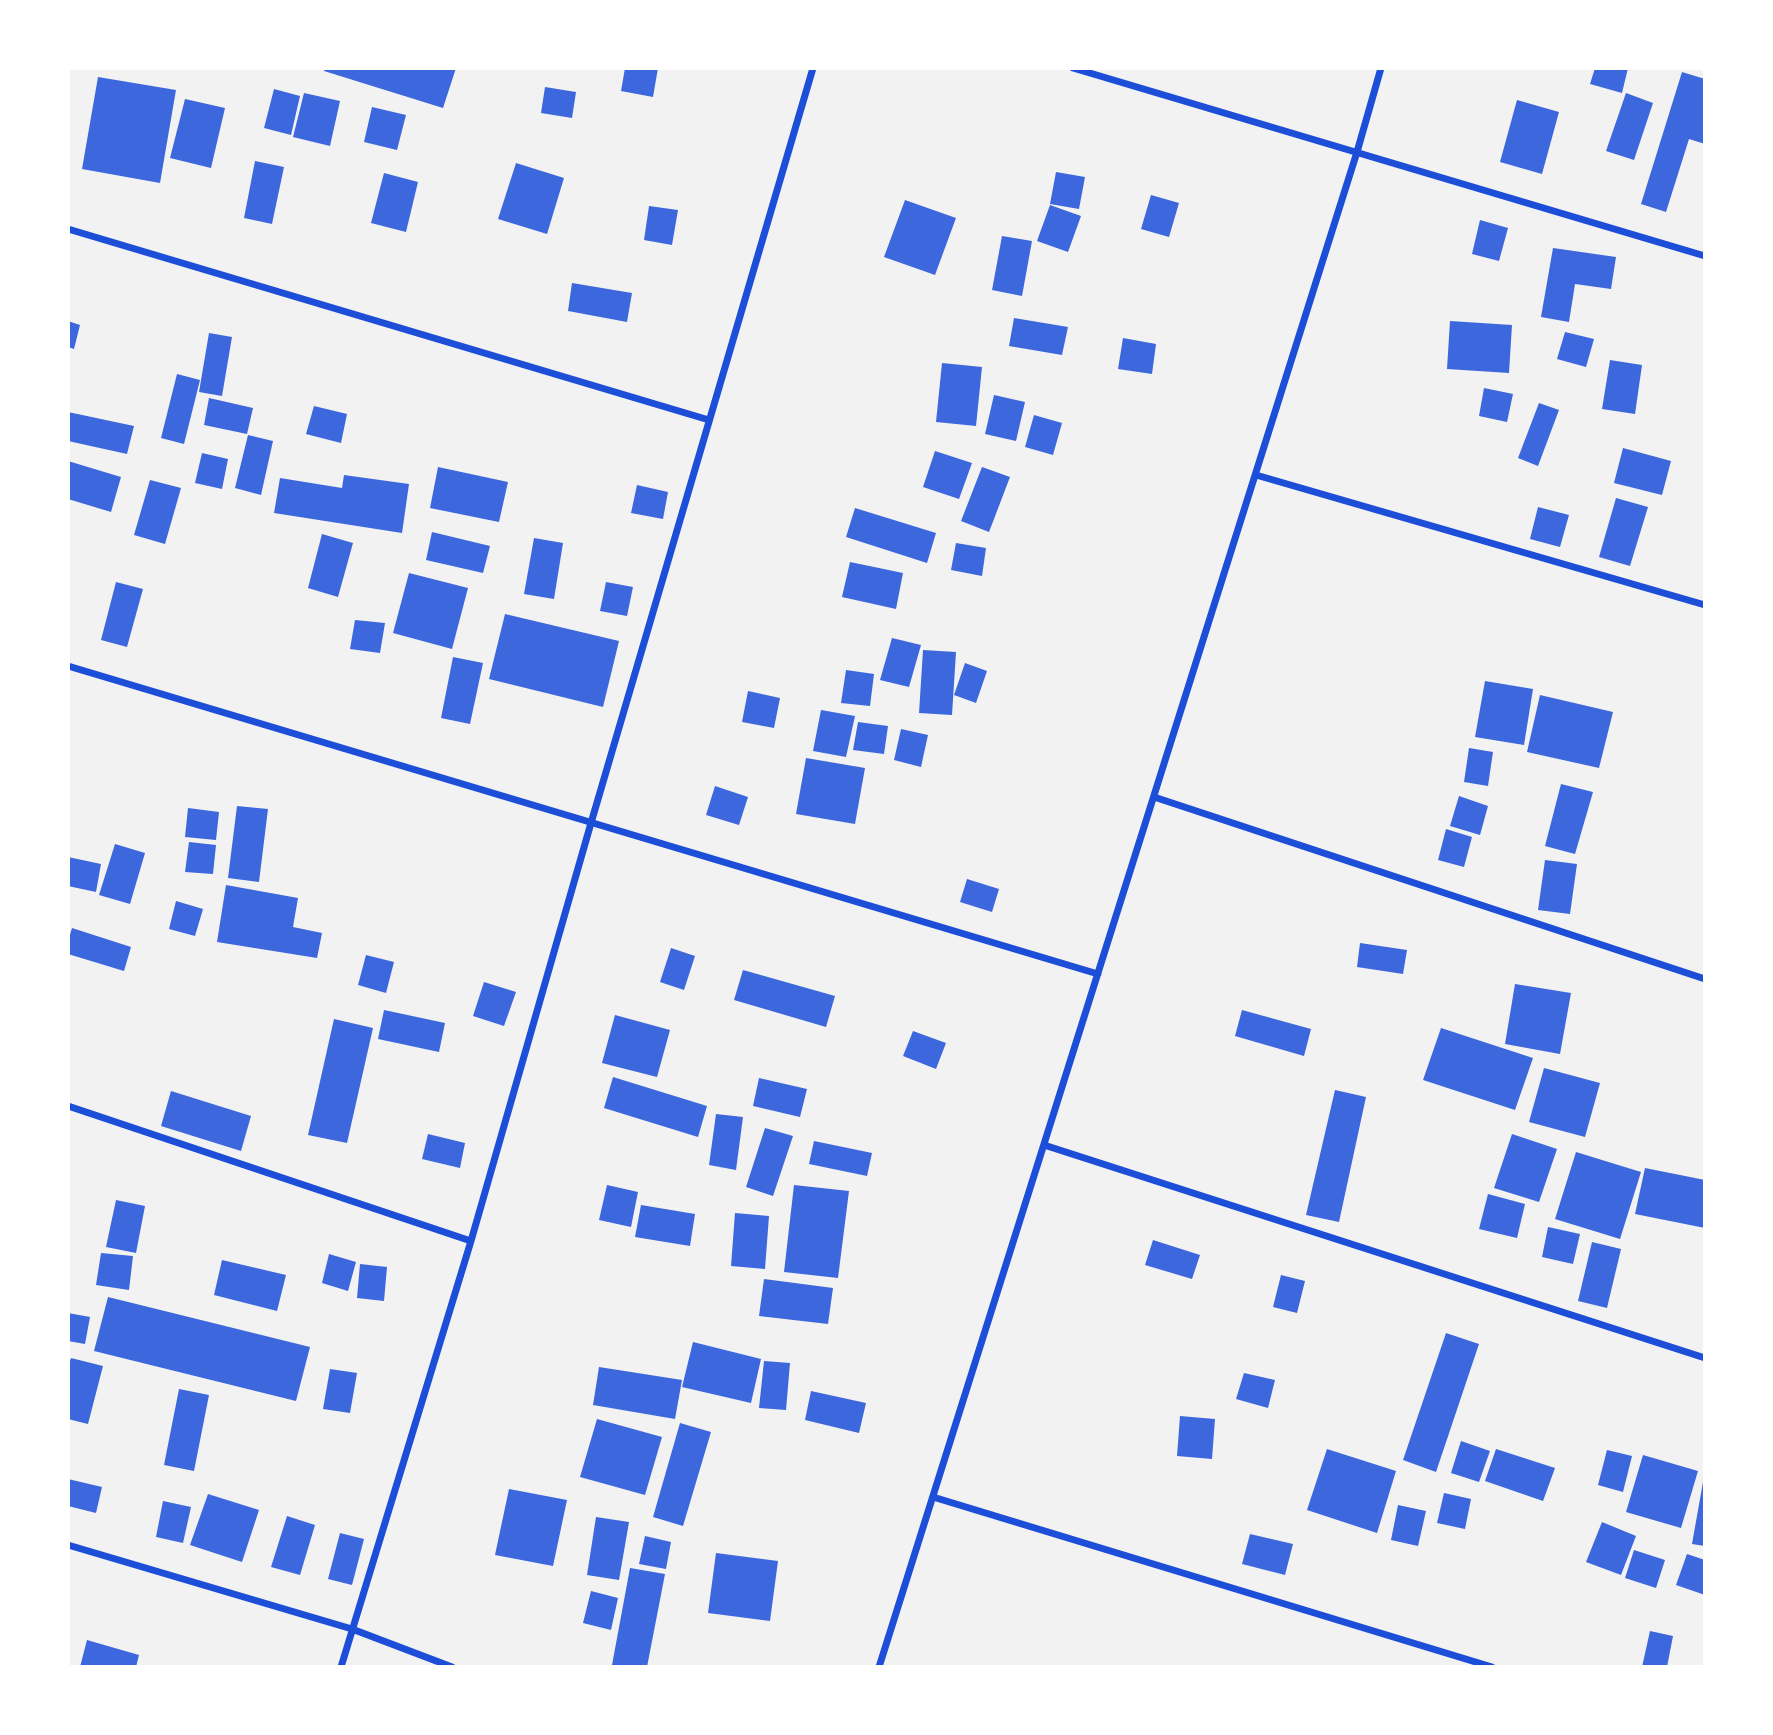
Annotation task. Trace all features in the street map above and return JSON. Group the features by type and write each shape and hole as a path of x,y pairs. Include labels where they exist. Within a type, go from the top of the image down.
{"street":[{"path":"341,1667 471,1241 813,68"},
{"path":"1073,68 1705,256"},
{"path":"879,1667 1357,152 1381,68"},
{"path":"68,229 709,420"},
{"path":"1255,475 1705,605"},
{"path":"68,666 1098,974"},
{"path":"1154,797 1705,979"},
{"path":"68,1106 471,1241"},
{"path":"1044,1145 1705,1358"},
{"path":"933,1497 1492,1667"},
{"path":"68,1545 352,1629 452,1667"}],"building":[{"path":"325,68 456,68 443,108 324,71"},
{"path":"625,68 658,68 653,97 621,91"},
{"path":"1595,68 1628,68 1622,93 1590,84"},
{"path":"1682,72 1705,79 1705,144 1689,139 1666,212 1641,204"},
{"path":"98,77 176,90 160,183 82,169"},
{"path":"545,87 576,92 572,118 541,113"},
{"path":"274,89 300,96 291,135 264,128"},
{"path":"304,93 340,101 330,146 293,137"},
{"path":"1626,93 1653,103 1634,160 1606,151"},
{"path":"185,99 225,108 211,168 170,158"},
{"path":"1517,100 1559,112 1542,174 1500,162"},
{"path":"372,107 406,115 397,150 364,142"},
{"path":"255,161 284,167 272,224 244,218"},
{"path":"516,163 564,178 547,234 498,219"},
{"path":"1056,172 1085,177 1079,209 1050,204"},
{"path":"384,173 418,182 406,232 371,223"},
{"path":"1151,195 1179,203 1169,237 1141,229"},
{"path":"905,200 956,218 935,275 884,257"},
{"path":"1050,205 1081,216 1068,252 1037,241"},
{"path":"649,206 678,210 672,245 644,240"},
{"path":"1480,220 1508,228 1499,261 1472,254"},
{"path":"1002,236 1032,241 1022,296 992,290"},
{"path":"1553,248 1616,257 1611,289 1575,284 1569,322 1541,317"},
{"path":"572,283 632,293 627,322 568,311"},
{"path":"1014,318 1068,327 1062,355 1009,346"},
{"path":"68,321 80,325 74,349 68,347"},
{"path":"1450,321 1512,325 1509,373 1447,369"},
{"path":"1565,332 1594,339 1586,367 1557,359"},
{"path":"209,333 232,337 222,396 199,392"},
{"path":"1123,338 1156,344 1152,374 1118,369"},
{"path":"1610,360 1642,365 1635,414 1602,409"},
{"path":"942,363 982,367 976,426 936,422"},
{"path":"177,374 200,380 184,444 161,438"},
{"path":"1484,388 1513,394 1507,422 1479,416"},
{"path":"994,395 1025,402 1016,441 985,434"},
{"path":"209,398 253,408 247,434 204,425"},
{"path":"1539,403 1559,410 1538,466 1518,458"},
{"path":"314,406 347,414 341,443 306,434"},
{"path":"68,412 134,426 127,454 68,441"},
{"path":"1034,415 1062,423 1053,455 1025,447"},
{"path":"248,435 273,441 261,495 235,488"},
{"path":"1623,448 1671,461 1662,495 1614,483"},
{"path":"935,451 972,463 959,499 923,487"},
{"path":"202,453 228,459 222,489 195,483"},
{"path":"68,461 121,477 111,512 68,499"},
{"path":"438,467 508,482 499,522 430,508"},
{"path":"982,467 1010,477 989,532 961,521"},
{"path":"344,475 409,484 402,533 274,513 280,478 342,488"},
{"path":"150,480 181,488 165,544 134,535"},
{"path":"637,485 668,492 663,519 631,513"},
{"path":"1616,498 1648,507 1630,566 1599,557"},
{"path":"1538,507 1569,515 1560,547 1530,539"},
{"path":"855,508 936,533 927,563 846,537"},
{"path":"432,532 490,546 483,573 426,560"},
{"path":"322,534 353,543 338,597 308,588"},
{"path":"534,538 563,543 554,599 524,594"},
{"path":"956,543 986,548 982,576 951,570"},
{"path":"850,562 903,573 896,609 842,597"},
{"path":"409,573 468,588 452,649 393,633"},
{"path":"116,582 143,589 127,647 101,640"},
{"path":"606,582 633,587 627,616 600,611"},
{"path":"505,614 619,641 603,707 489,679"},
{"path":"355,620 385,623 380,653 350,649"},
{"path":"892,638 921,645 909,687 880,680"},
{"path":"923,650 956,652 952,715 919,713"},
{"path":"453,657 483,663 470,724 441,718"},
{"path":"965,663 987,671 976,703 954,695"},
{"path":"846,670 874,674 870,706 841,703"},
{"path":"1485,681 1533,689 1524,745 1475,737"},
{"path":"748,691 780,698 774,728 742,722"},
{"path":"1540,695 1613,712 1599,768 1527,752"},
{"path":"821,710 855,716 846,757 813,751"},
{"path":"858,722 888,726 884,754 853,750"},
{"path":"901,729 928,735 921,767 894,760"},
{"path":"1469,748 1493,752 1488,786 1464,782"},
{"path":"806,758 865,768 855,824 796,814"},
{"path":"1561,784 1593,792 1575,854 1545,846"},
{"path":"715,786 748,797 739,825 706,815"},
{"path":"1459,796 1488,806 1480,835 1450,826"},
{"path":"237,806 268,809 259,882 228,878"},
{"path":"188,808 219,812 216,840 185,837"},
{"path":"1446,829 1472,837 1464,867 1438,860"},
{"path":"189,842 216,845 213,874 185,872"},
{"path":"115,844 145,853 130,904 99,895"},
{"path":"68,857 101,864 96,892 68,886"},
{"path":"1545,860 1577,864 1570,914 1538,910"},
{"path":"967,879 999,889 992,912 960,902"},
{"path":"226,885 298,898 293,927 322,933 317,958 217,942"},
{"path":"176,901 203,909 195,936 169,929"},
{"path":"72,928 131,947 124,971 68,954"},
{"path":"1360,943 1407,950 1403,974 1357,967"},
{"path":"671,948 695,956 684,990 660,982"},
{"path":"366,955 394,962 386,993 358,985"},
{"path":"743,970 835,996 826,1027 734,1000"},
{"path":"484,982 516,992 504,1026 473,1016"},
{"path":"1515,984 1571,993 1560,1054 1505,1044"},
{"path":"384,1010 445,1023 439,1052 378,1039"},
{"path":"1242,1010 1311,1029 1304,1056 1235,1036"},
{"path":"615,1015 670,1030 657,1077 602,1063"},
{"path":"334,1019 373,1028 347,1143 308,1135"},
{"path":"1441,1028 1533,1058 1515,1110 1423,1080"},
{"path":"913,1031 946,1043 936,1069 903,1056"},
{"path":"1544,1068 1600,1083 1585,1137 1529,1122"},
{"path":"613,1077 707,1106 698,1137 604,1108"},
{"path":"759,1078 807,1089 800,1117 753,1106"},
{"path":"1335,1090 1366,1097 1339,1222 1306,1215"},
{"path":"171,1091 251,1116 241,1151 161,1126"},
{"path":"716,1114 743,1117 736,1170 709,1165"},
{"path":"765,1128 793,1136 773,1196 746,1187"},
{"path":"428,1134 465,1143 460,1168 422,1159"},
{"path":"1512,1134 1557,1149 1539,1202 1494,1188"},
{"path":"814,1141 872,1153 867,1176 809,1164"},
{"path":"1576,1152 1641,1172 1620,1239 1555,1219"},
{"path":"1645,1168 1705,1180 1705,1228 1635,1214"},
{"path":"607,1185 638,1192 631,1227 599,1220"},
{"path":"794,1185 849,1191 838,1278 784,1272"},
{"path":"1488,1194 1525,1204 1517,1238 1479,1229"},
{"path":"116,1200 145,1206 136,1253 106,1247"},
{"path":"641,1205 695,1214 690,1246 635,1237"},
{"path":"735,1213 769,1216 765,1269 731,1266"},
{"path":"1548,1227 1580,1234 1573,1264 1542,1257"},
{"path":"1153,1240 1200,1255 1192,1279 1145,1265"},
{"path":"1592,1242 1621,1249 1607,1308 1578,1301"},
{"path":"101,1253 133,1256 129,1290 96,1285"},
{"path":"329,1254 356,1262 348,1291 322,1283"},
{"path":"222,1260 286,1275 277,1311 214,1295"},
{"path":"360,1264 387,1267 384,1301 357,1298"},
{"path":"1281,1275 1305,1281 1297,1313 1273,1307"},
{"path":"764,1279 833,1288 828,1324 759,1316"},
{"path":"108,1297 310,1347 296,1401 94,1351"},
{"path":"68,1313 90,1317 85,1344 68,1341"},
{"path":"1446,1333 1479,1344 1436,1472 1403,1460"},
{"path":"693,1342 761,1359 751,1403 682,1387"},
{"path":"71,1358 103,1366 88,1424 68,1419 68,1367"},
{"path":"764,1361 790,1363 786,1410 759,1408"},
{"path":"599,1367 682,1380 675,1419 593,1405"},
{"path":"330,1369 357,1373 350,1413 323,1409"},
{"path":"1244,1373 1275,1380 1268,1408 1236,1399"},
{"path":"179,1389 209,1395 194,1471 164,1465"},
{"path":"811,1391 866,1403 859,1433 805,1420"},
{"path":"1180,1416 1215,1419 1212,1459 1177,1456"},
{"path":"597,1419 662,1437 645,1495 580,1477"},
{"path":"680,1423 711,1432 683,1526 653,1517"},
{"path":"1461,1441 1490,1451 1479,1482 1451,1473"},
{"path":"1327,1449 1396,1471 1377,1533 1307,1510"},
{"path":"1496,1449 1555,1468 1543,1501 1485,1481"},
{"path":"1607,1450 1632,1456 1623,1492 1598,1485"},
{"path":"1643,1455 1698,1471 1681,1528 1626,1512"},
{"path":"68,1479 102,1487 96,1513 68,1506"},
{"path":"1705,1482 1705,1546 1692,1544"},
{"path":"509,1489 567,1500 553,1566 495,1555"},
{"path":"1444,1493 1471,1499 1465,1529 1437,1523"},
{"path":"208,1494 259,1510 242,1562 190,1545"},
{"path":"163,1501 191,1507 183,1543 156,1537"},
{"path":"1398,1505 1426,1511 1418,1546 1391,1540"},
{"path":"287,1516 315,1525 300,1575 271,1567"},
{"path":"596,1517 629,1522 619,1580 587,1575"},
{"path":"1602,1522 1636,1536 1621,1575 1586,1562"},
{"path":"340,1533 364,1539 352,1585 328,1579"},
{"path":"1250,1534 1293,1544 1285,1575 1242,1564"},
{"path":"645,1536 671,1542 666,1569 639,1564"},
{"path":"1634,1550 1665,1560 1656,1588 1625,1578"},
{"path":"716,1553 778,1561 770,1621 708,1613"},
{"path":"1687,1554 1705,1560 1705,1595 1676,1585"},
{"path":"630,1568 665,1574 647,1667 612,1665"},
{"path":"591,1591 618,1598 611,1630 583,1623"},
{"path":"1650,1631 1673,1636 1667,1667 1642,1667"},
{"path":"87,1640 139,1655 136,1667 80,1667"}]}
